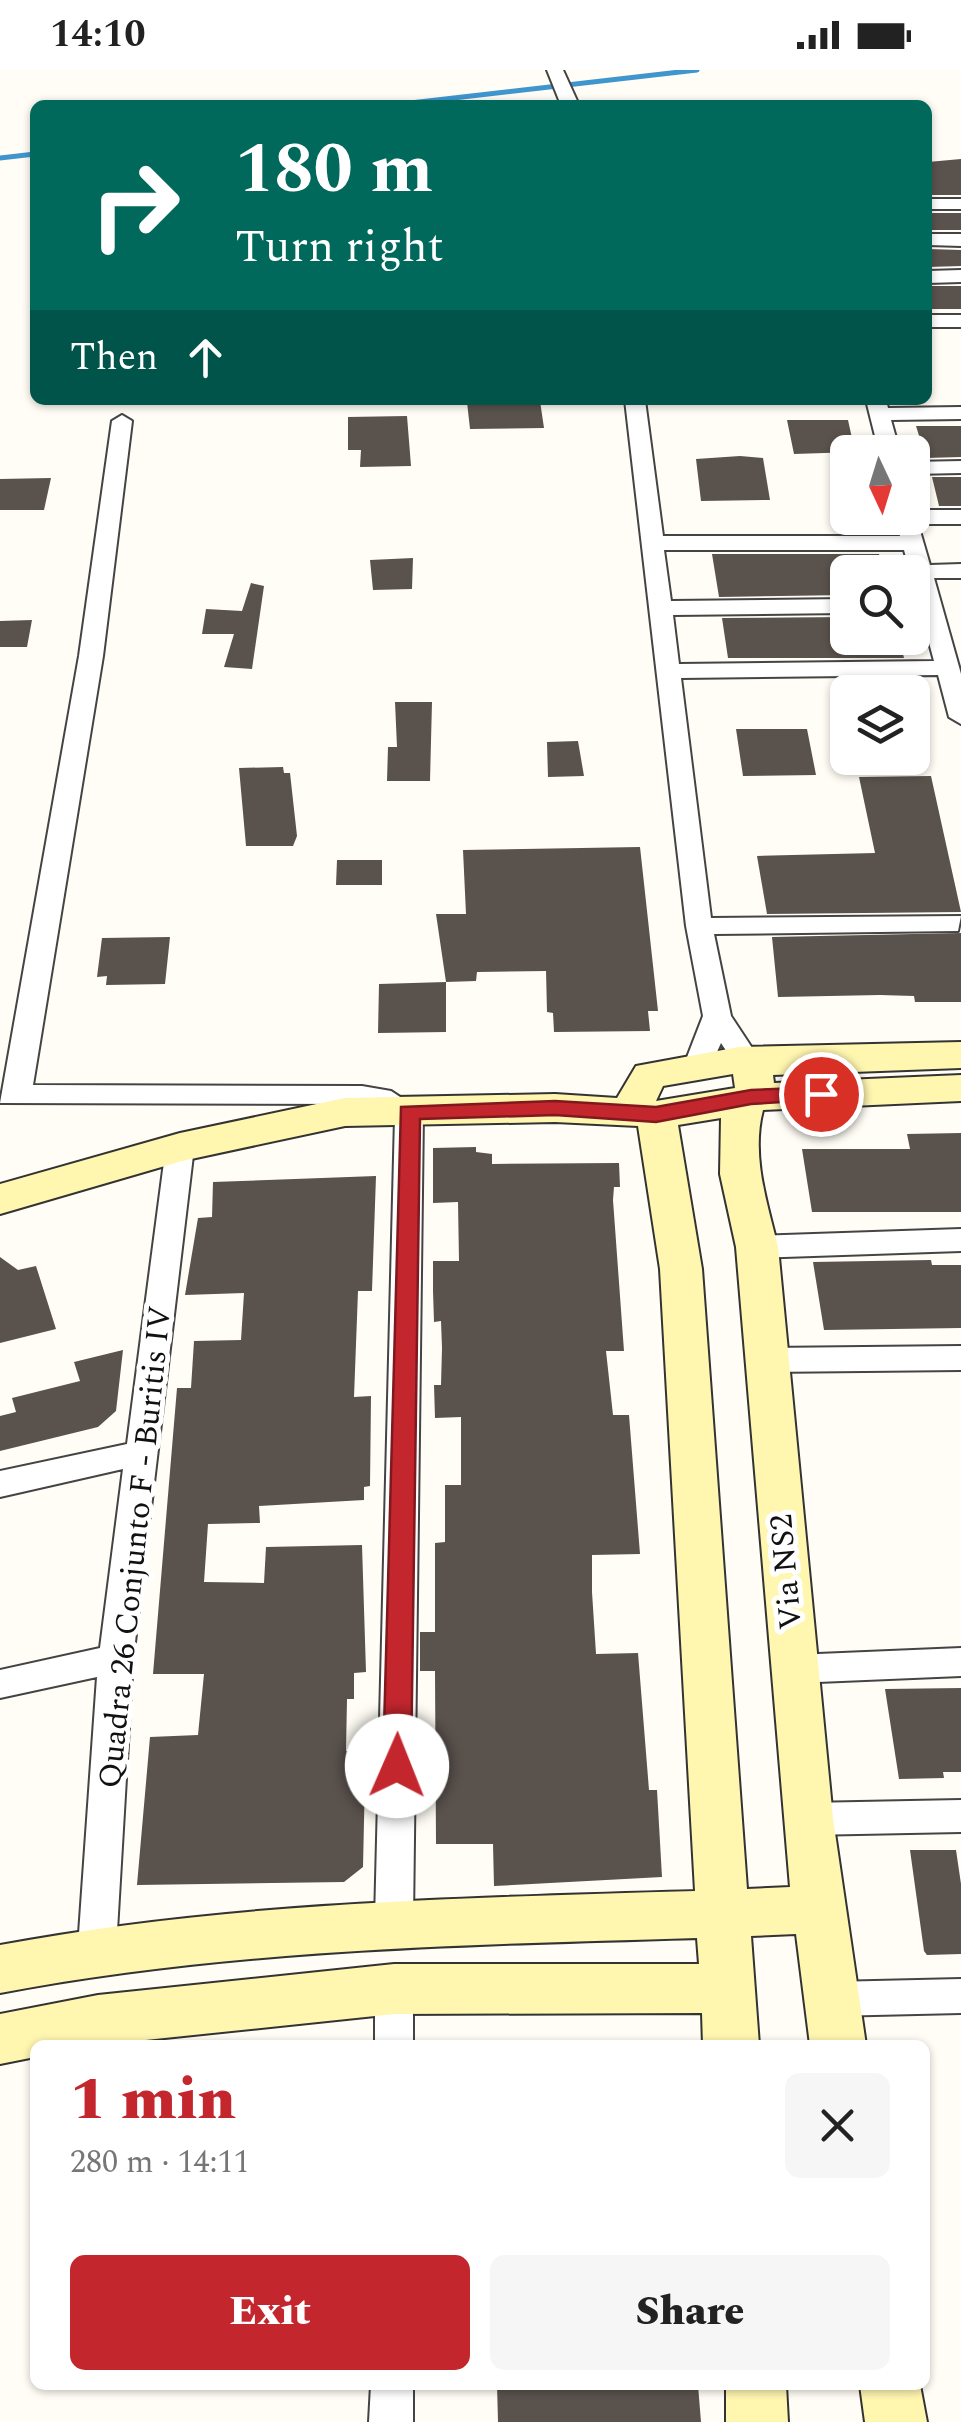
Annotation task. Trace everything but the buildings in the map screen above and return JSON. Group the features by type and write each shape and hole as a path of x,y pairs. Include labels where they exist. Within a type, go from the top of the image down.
{"street":[{"path":"932,204 961,204"},
{"path":"932,240 961,240"},
{"path":"932,276 961,276"},
{"path":"932,321 961,321"},
{"path":"636,405 700,926 718,1016 749,1080"},
{"path":"885,435 878,407 961,413"},
{"path":"122,421 92,656 9,1094 362,1094 381,1098 409,1112"},
{"path":"930,468 961,467"},
{"path":"930,517 961,517"},
{"path":"912,535 916,555"},
{"path":"653,543 913,544"},
{"path":"930,572 961,571"},
{"path":"661,608 830,606"},
{"path":"930,614 961,626"},
{"path":"930,624 954,681 961,717"},
{"path":"668,671 954,681"},
{"path":"700,926 958,923"},
{"path":"648,1101 698,1065 718,1016"},
{"path":"0,1199 180,1147 345,1112 460,1112 648,1101 749,1080 961,1055"},
{"path":"698,1065 749,1080 961,1088"},
{"name":"Via NS2","path":"749,1080 736,1126 741,1178 757,1247 807,1819 837,2040"},
{"path":"648,1101 681,1269 731,2040"},
{"path":"394,1920 409,1112"},
{"name":"Quadra 26 Conjunto F - Buritis IV","path":"96,1948 116,1659 180,1147"},
{"path":"757,1247 961,1240"},
{"path":"767,1360 961,1358"},
{"path":"0,1484 141,1453"},
{"path":"0,1684 116,1659"},
{"path":"794,1669 961,1662"},
{"path":"807,1819 961,1816"},
{"path":"0,1969 96,1948 394,1920 721,1915 818,1909"},
{"path":"0,2038 98,2020 394,1989 727,1988"},
{"path":"394,1989 394,2040"},
{"path":"831,1998 961,1996"},
{"path":"391,2422 392,2390"},
{"path":"756,2390 758,2422"},
{"path":"891,2390 896,2422"}],"waterway":[{"path":"436,100 697,70"},
{"path":"0,158 30,155"}],"route":[{"path":"397,1766 409,1112 555,1108 656,1115 699,1110 751,1097 821,1094"}]}
